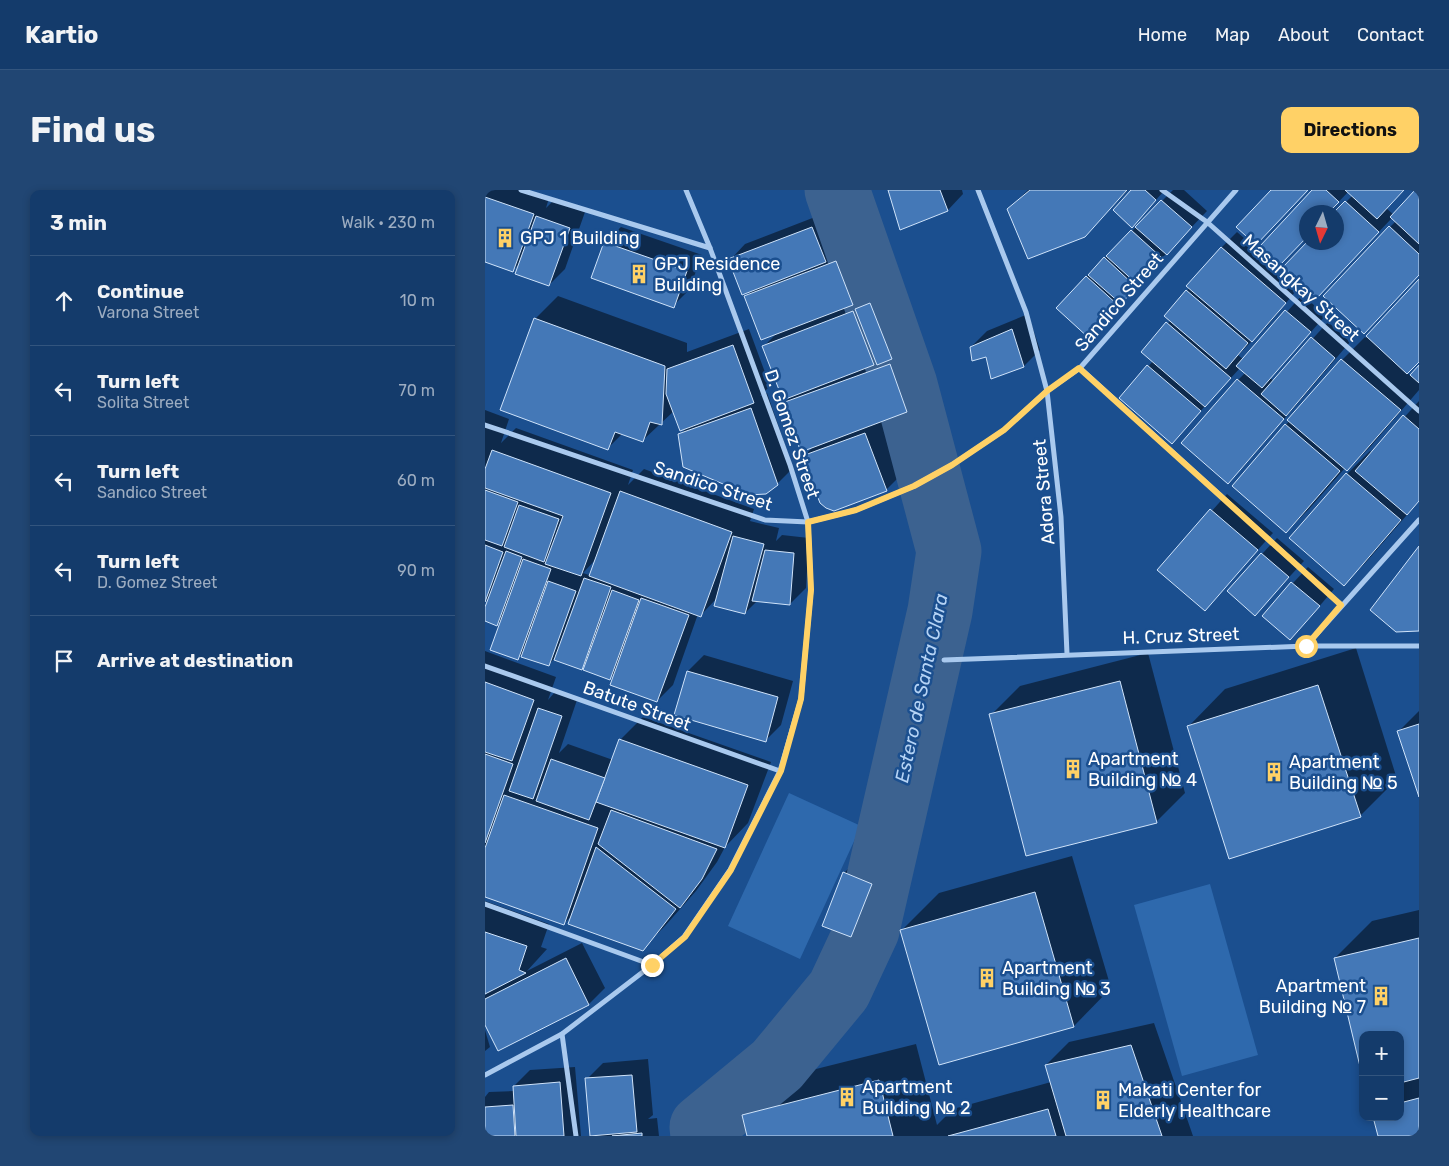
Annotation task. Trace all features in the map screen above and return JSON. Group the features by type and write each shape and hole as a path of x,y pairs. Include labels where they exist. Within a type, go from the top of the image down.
{"street":[{"path":"521,190 710,248"},
{"name":"D. Gomez Street","path":"485,1075 562,1034 652,965 685,937 731,870 781,771 801,699 811,590 808,522 790,465 710,248 686,190"},
{"name":"Adora Street","path":"978,190 1026,312 1047,391 1061,517 1067,654"},
{"name":"Masangkay Street","path":"1162,190 1207,222 1419,411"},
{"name":"Sandico Street","path":"485,425 765,520 808,522 856,510 914,486 952,465 1004,430 1047,391 1079,368 1236,190"},
{"path":"1079,368 1341,605"},
{"path":"1306,646 1419,520"},
{"name":"H. Cruz Street","path":"944,660 1306,646 1419,646"},
{"name":"Batute Street","path":"485,666 781,771"},
{"path":"485,904 652,965"},
{"path":"562,1034 576,1136"}],"shaded area":[{"path":"789,793 861,826 800,959 728,926"},
{"path":"1210,884 1258,1055 1182,1076 1134,905"}],"building":[{"path":"888,190 940,190 948,211 900,230"},
{"path":"1030,190 1127,190 1085,237 1028,259 1007,209"},
{"path":"1131,190 1145,190 1156,200 1132,228 1113,210"},
{"path":"1271,190 1308,190 1256,245 1236,227"},
{"path":"1312,190 1326,190 1339,202 1336,205 1299,205 1299,245 1280,265 1260,246"},
{"path":"1345,190 1404,190 1377,219"},
{"path":"1415,190 1419,190 1419,244 1390,217"},
{"name":"GPJ 1 Building","path":"485,197 534,214 513,272 485,262"},
{"path":"1161,200 1192,227 1167,255 1135,227"},
{"path":"1345,201 1379,232 1317,298 1283,267 1299,250 1344,250 1344,205 1341,205"},
{"path":"536,216 570,228 549,286 515,274"},
{"path":"1389,226 1419,254 1419,275 1364,334 1323,296"},
{"path":"812,227 826,262 742,295 728,259"},
{"path":"1131,230 1162,258 1138,285 1106,256"},
{"name":"GPJ Residence Building","path":"604,242 687,271 674,308 591,278"},
{"path":"1221,247 1286,303 1252,342 1186,286"},
{"path":"1104,257 1136,287 1121,304 1088,275"},
{"path":"836,261 853,305 761,340 744,296"},
{"path":"1086,276 1119,306 1090,339 1056,308"},
{"path":"1419,279 1419,362 1407,374 1366,336"},
{"path":"1186,290 1248,343 1226,369 1164,316"},
{"path":"870,303 892,359 877,365 855,309"},
{"path":"1285,310 1311,332 1262,388 1236,366"},
{"path":"853,311 874,365 783,400 762,346"},
{"path":"534,318 665,366 662,425 650,422 643,442 615,432 608,450 500,410"},
{"path":"1166,322 1231,378 1205,407 1141,352"},
{"path":"1012,329 1024,367 991,379 986,357 972,361 970,347"},
{"path":"1311,337 1335,358 1286,416 1261,394"},
{"path":"733,345 754,403 680,431 666,394 667,369"},
{"path":"1341,359 1401,410 1347,471 1287,420"},
{"path":"890,364 907,412 801,452 782,403"},
{"path":"1147,365 1201,411 1172,444 1119,398"},
{"path":"1419,365 1419,383 1410,375"},
{"path":"1237,379 1284,419 1228,484 1181,443"},
{"path":"751,408 778,485 766,494 749,495 683,467 678,434"},
{"path":"1403,415 1419,429 1419,501 1407,515 1355,471"},
{"path":"1285,424 1340,471 1286,533 1232,486"},
{"path":"865,433 887,491 834,511 826,508 820,503 802,456"},
{"path":"492,450 611,493 581,576 545,564 563,516 485,488 485,469"},
{"path":"1346,473 1401,520 1344,586 1289,538"},
{"path":"485,490 518,502 502,546 485,540"},
{"path":"620,491 732,532 701,617 589,576"},
{"path":"519,505 559,519 544,562 504,547"},
{"path":"1210,509 1258,550 1205,611 1157,570"},
{"path":"733,536 764,544 745,614 714,606"},
{"path":"485,545 503,552 485,602"},
{"path":"1419,546 1419,631 1396,632 1370,610"},
{"path":"765,550 794,553 790,605 752,601"},
{"path":"506,551 522,557 497,626 485,621 485,607"},
{"path":"1261,553 1289,577 1255,616 1227,591"},
{"path":"523,559 551,569 518,660 490,650"},
{"path":"584,578 611,587 582,670 554,660"},
{"path":"548,581 576,591 549,666 521,657"},
{"path":"1291,582 1320,606 1290,640 1262,616"},
{"path":"612,590 639,600 610,680 583,670"},
{"path":"641,598 689,615 657,702 610,685"},
{"path":"687,671 778,697 766,742 674,715"},
{"name":"Apartment Building № 4","path":"1120,681 1157,823 1026,856 989,714"},
{"path":"485,682 534,700 512,761 485,752"},
{"name":"Apartment Building № 5","path":"1318,685 1361,817 1229,859 1187,726"},
{"path":"538,708 562,716 533,799 509,791"},
{"name":"Apartment Building № 5","path":"1419,724 1419,797 1397,731"},
{"path":"619,739 748,785 725,848 596,802"},
{"path":"485,754 513,764 485,843"},
{"path":"551,759 605,778 589,820 536,801"},
{"path":"504,795 598,828 564,925 485,897 485,848"},
{"path":"611,810 717,849 702,879 680,908 598,844"},
{"path":"596,847 676,909 643,951 568,924"},
{"path":"843,872 872,884 851,937 822,926"},
{"name":"Apartment Building № 3","path":"1035,892 1074,1027 939,1065 900,930"},
{"path":"485,932 527,946 519,970 526,973 485,994"},
{"name":"Apartment Building № 7","path":"1419,938 1419,1078 1404,1082 1404,1031 1359,1031 1359,1062 1334,958"},
{"path":"566,958 589,1005 498,1051 485,1025 485,999"},
{"name":"Makati Center for Elderly Healthcare","path":"1131,1045 1162,1136 1066,1136 1045,1065"},
{"path":"632,1075 637,1132 590,1136 585,1078"},
{"name":"Apartment Building № 2","path":"879,1080 893,1136 747,1136 742,1115"},
{"path":"560,1082 564,1136 516,1136 513,1086"},
{"path":"1419,1098 1419,1136 1378,1136 1374,1121 1404,1121 1404,1102"},
{"path":"513,1105 515,1136 485,1136 485,1107"},
{"path":"1048,1109 1056,1136 948,1136"},
{"path":"642,1133 642,1136 612,1136"}],"waterway":[{"name":"Estero de Santa Clara","path":"703,1136 702,1127 777,1065 839,990 867,930 940,611 949,551 905,385 837,190"}],"place":[{"name":"GPJ 1 Building","path":"505,238"},
{"name":"GPJ Residence Building","path":"639,274"},
{"name":"Apartment Building № 4","path":"1073,769"},
{"name":"Apartment Building № 5","path":"1274,772"},
{"name":"Apartment Building № 3","path":"987,978"},
{"name":"Apartment Building № 7","path":"1381,996"},
{"name":"Apartment Building № 2","path":"847,1097"},
{"name":"Makati Center for Elderly Healthcare","path":"1103,1100"}],"route":[{"path":"652,965 685,937 731,870 781,771 801,699 811,590 808,522 856,510 914,486 952,465 1004,430 1047,391 1079,368 1341,605 1306,646"}]}
